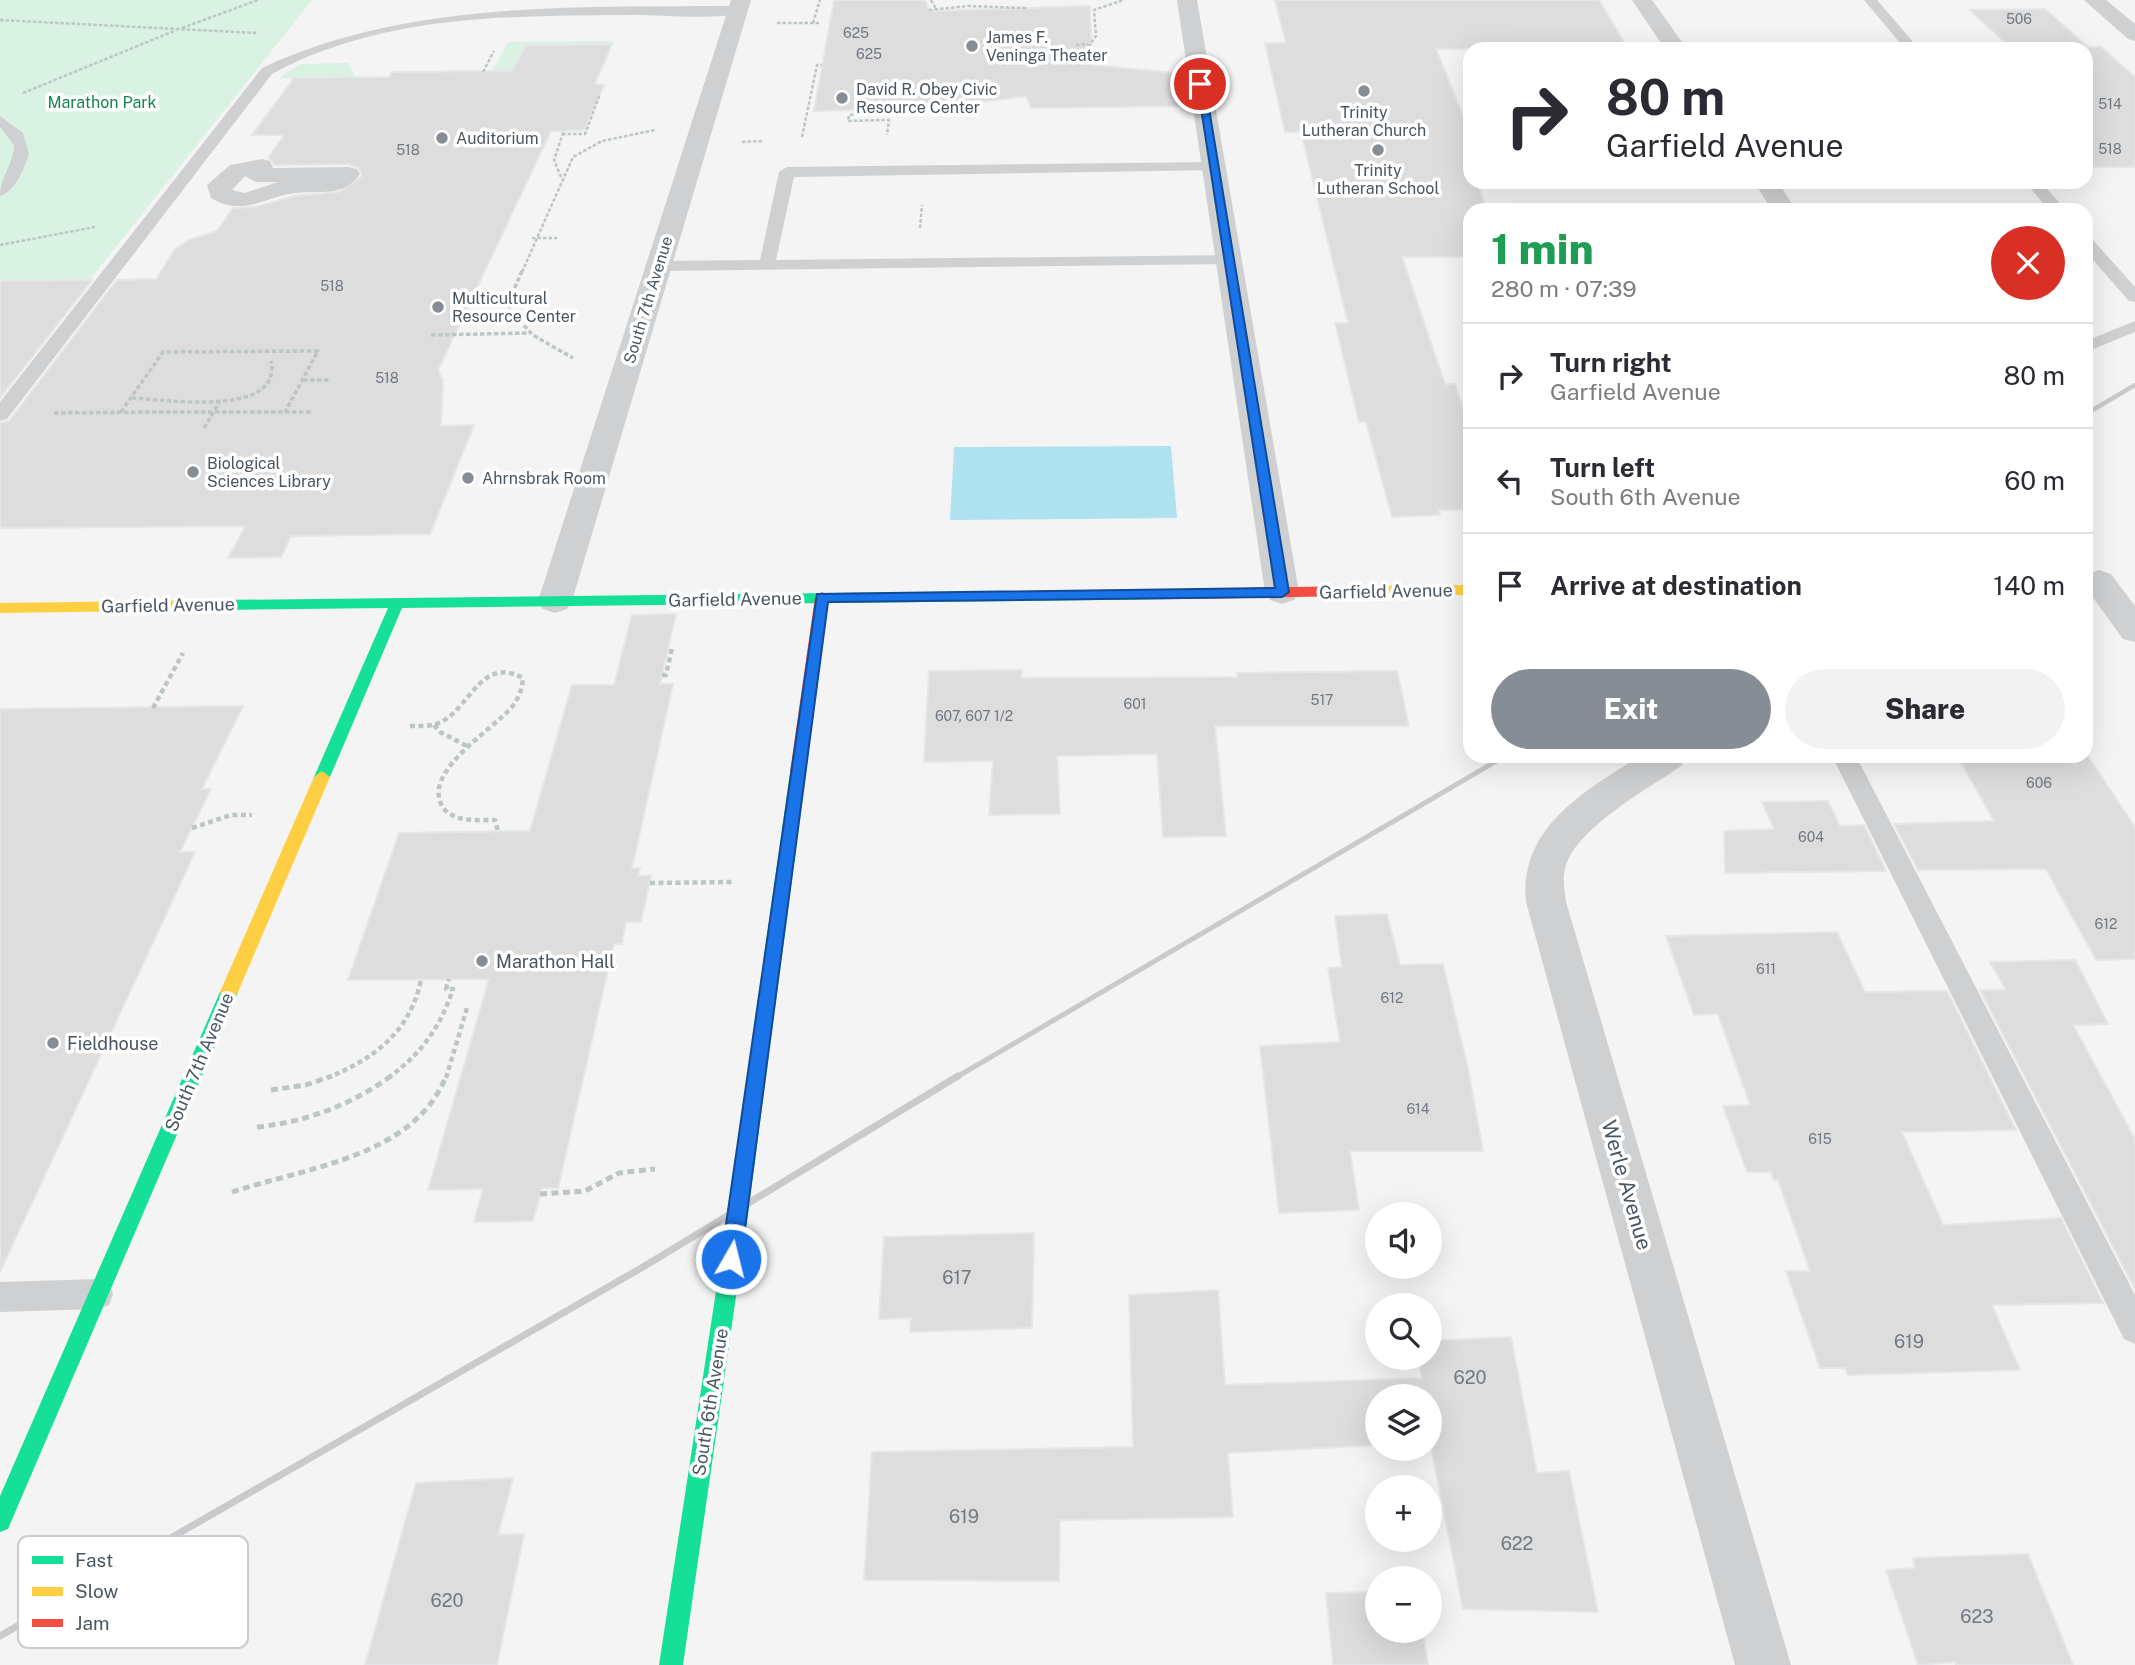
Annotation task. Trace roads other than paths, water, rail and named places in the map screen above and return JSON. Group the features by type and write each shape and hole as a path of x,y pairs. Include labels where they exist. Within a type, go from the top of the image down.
{"street":[{"path":"1187,0 1282,592"},
{"path":"1642,0 1671,42"},
{"path":"2094,0 2135,35"},
{"name":"South 7th Avenue","path":"555,601 739,5"},
{"path":"2093,582 2135,582"},
{"path":"2093,582 2135,631"},
{"name":"Garfield Avenue","path":"0,608 1463,590"},
{"name":"South 6th Avenue","path":"671,1665 739,1206 822,597"},
{"name":"South 7th Avenue","path":"0,1521 397,603"},
{"name":"Werle Avenue","path":"1658,763 1576,821 1558,842 1545,870 1546,902 1763,1665"}],"lane":[{"path":"1870,0 1906,42"},
{"path":"0,415 262,76 284,61 331,44 412,23 482,13 739,5"},
{"path":"0,120 15,131 22,149 18,166 0,191"},
{"path":"767,265 787,172 1214,167"},
{"path":"2039,189 2052,203"},
{"path":"2093,250 2135,297"},
{"path":"659,267 1229,259"},
{"path":"2093,344 2135,326"},
{"path":"1848,763 2135,1328"},
{"path":"0,1297 98,1294"}],"water":[{"path":"1171,446 1177,518 950,520 954,447"}],"railway":[{"path":"2093,410 2135,385"},
{"path":"955,1078 1493,763"},
{"path":"174,1536 643,1267 958,1076"},
{"path":"0,1636 18,1626"}],"place":[{"name":"James F. Veninga Theater","path":"972,46"},
{"name":"Trinity Lutheran Church","path":"1364,91"},
{"name":"David R. Obey Civic Resource Center","path":"842,98"},
{"name":"Auditorium","path":"442,138"},
{"name":"Trinity Lutheran School","path":"1378,150"},
{"name":"Multicultural Resource Center","path":"438,307"},
{"name":"Biological Sciences Library","path":"193,472"},
{"name":"Ahrnsbrak Room","path":"468,478"},
{"name":"Marathon Hall","path":"482,961"},
{"name":"Fieldhouse","path":"53,1043"}],"park label":[{"name":"Marathon Park","path":"102,102"}]}
